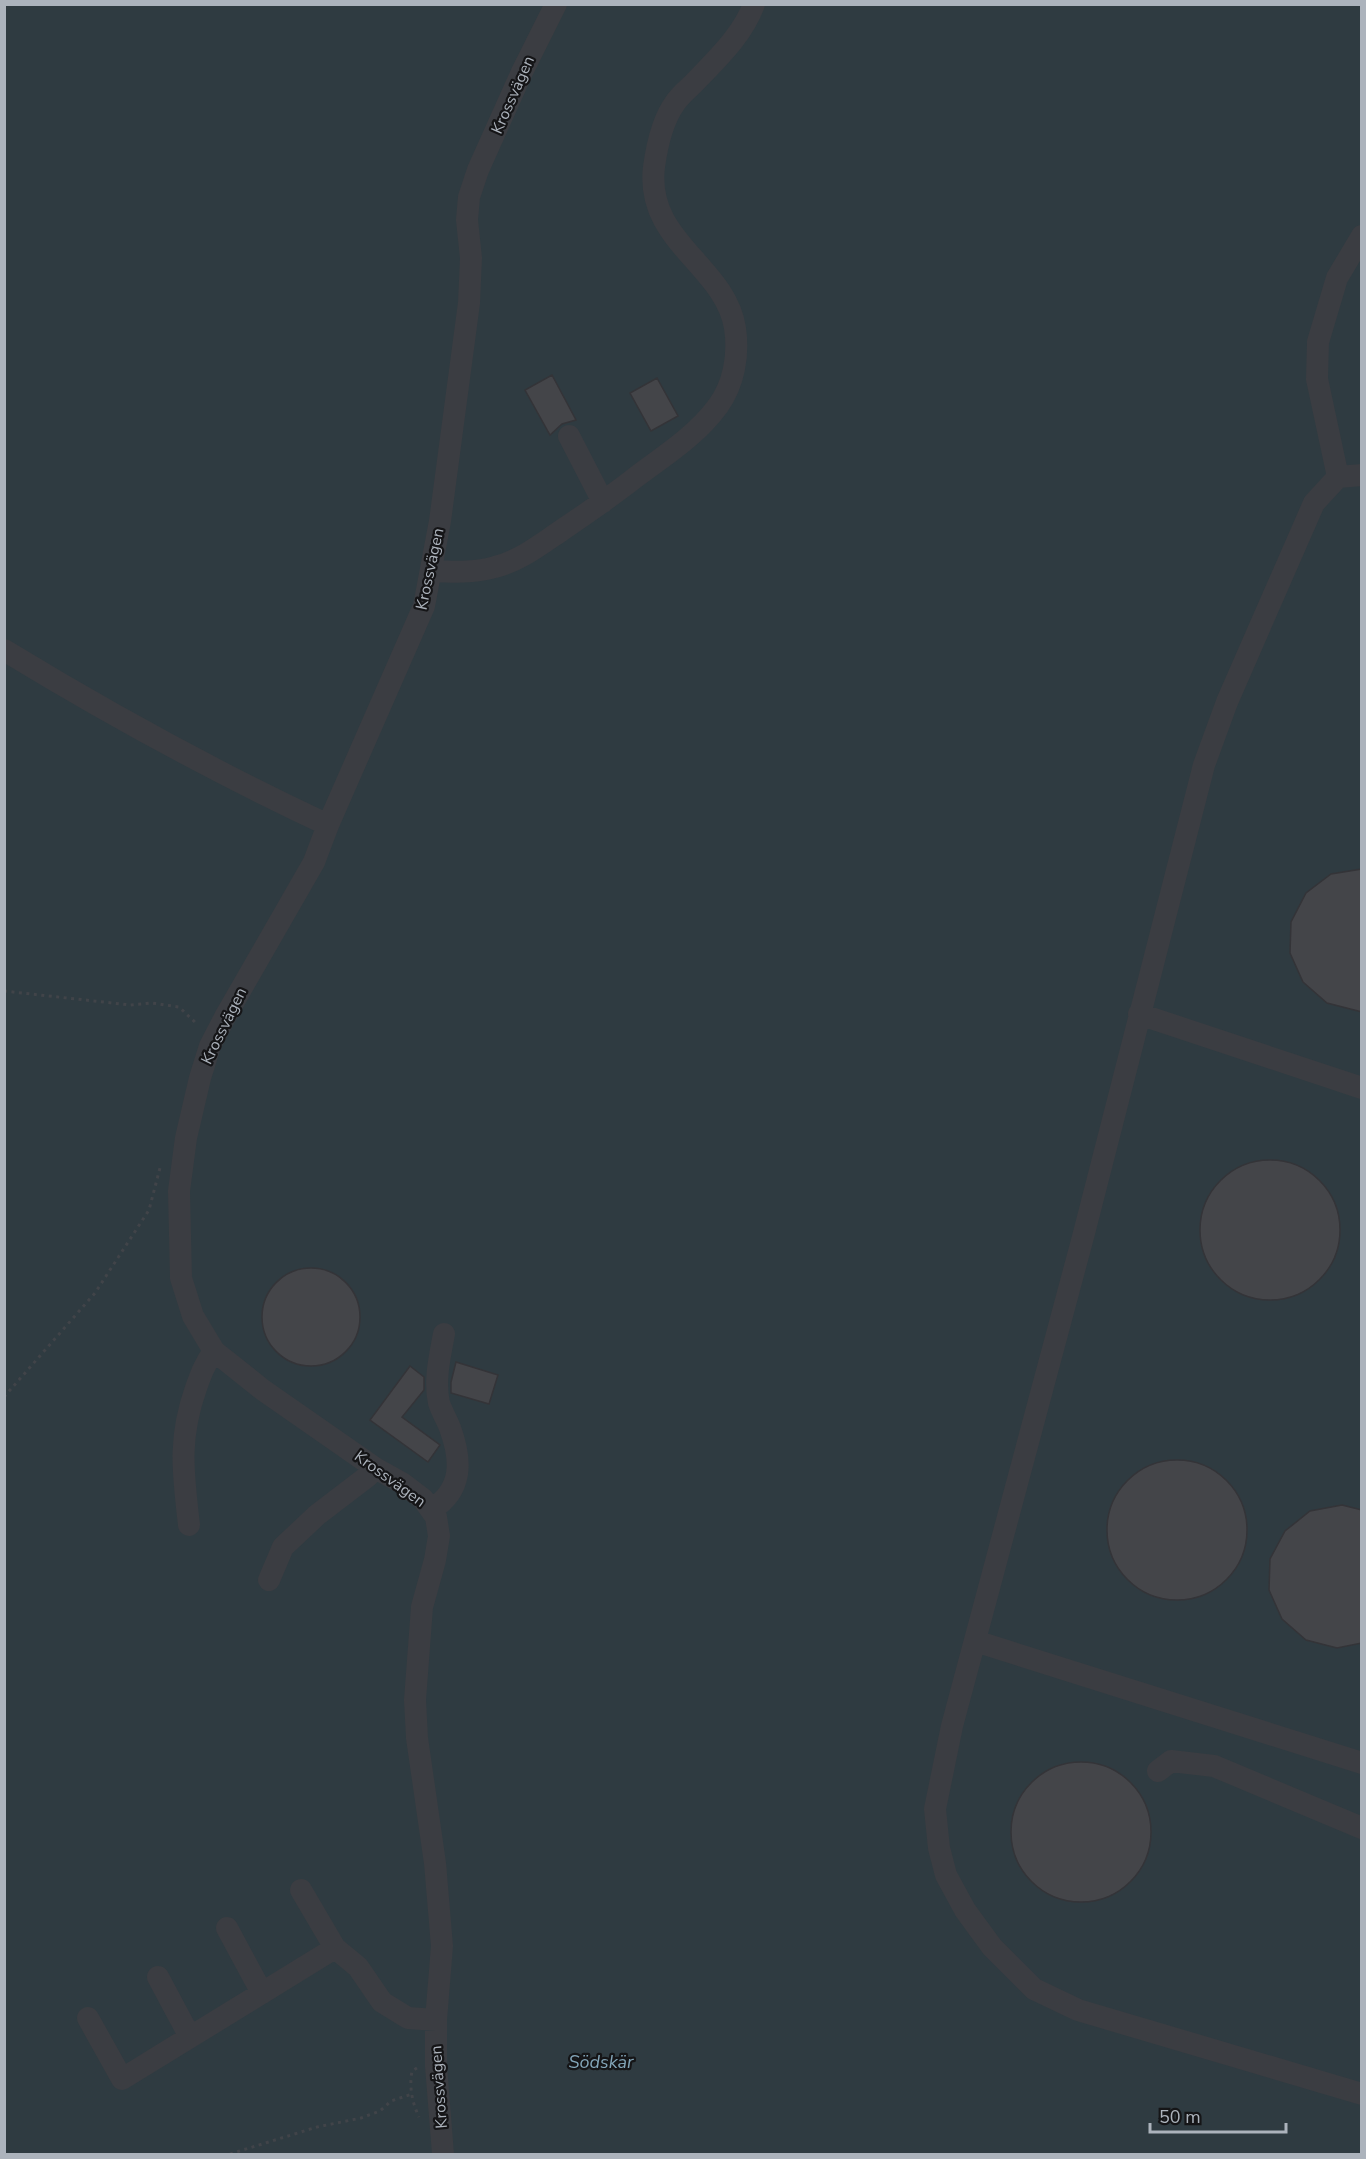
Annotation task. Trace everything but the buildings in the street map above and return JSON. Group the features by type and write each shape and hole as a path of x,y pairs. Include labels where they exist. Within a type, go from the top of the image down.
{"street":[{"name":"Krossvägen","path":"444,2154 436,2020 442,1946 435,1863 417,1738 415,1700 422,1606 439,1536 436,1517 416,1494 263,1390 214,1351 194,1316 181,1278 179,1191 186,1138 210,1046 314,862 424,606 432,571 469,303 471,258 467,220 469,197 478,170 522,72 556,4"},
{"path":"432,571 465,573 496,567 526,554 603,502 695,432 719,405 733,376 736,352 735,328 729,306 710,278 668,230 657,202 654,171 659,138 675,102 720,56 749,19 754,4"},
{"path":"1338,477 1317,379 1318,342 1337,278 1362,236"},
{"path":"568,436 603,502"},
{"path":"1362,475 1338,477 1314,503 1211,744 1184,836 1083,1237 952,1726 935,1809 939,1848 946,1875 965,1910 992,1947 1034,1989 1078,2010 1362,2094"},
{"path":"4,650 87,701 283,804 328,825"},
{"path":"1139,1014 1362,1088"},
{"path":"431,1510 449,1497 458,1470 456,1445 440,1403 437,1377 444,1334"},
{"path":"189,1525 182,1445 189,1408 204,1364 214,1351"},
{"path":"269,1580 283,1547 317,1515 375,1467"},
{"path":"975,1641 1362,1763"},
{"path":"1158,1771 1171,1761 1214,1766 1362,1828"},
{"path":"301,1890 335,1948 358,1966 382,2002 408,2018 436,2020"},
{"path":"226,1928 262,1993"},
{"path":"88,2018 122,2079 335,1948"},
{"path":"158,1977 190,2037"}],"path":[{"path":"4,991 130,1005 152,1003 179,1007 197,1024 210,1046"},
{"path":"4,1397 95,1293 149,1210 163,1156"},
{"path":"230,2154 317,2127 361,2118 412,2094"}],"water":[{"name":"Södskär","path":"5,5 1361,5 1361,2154 5,2154"}]}
